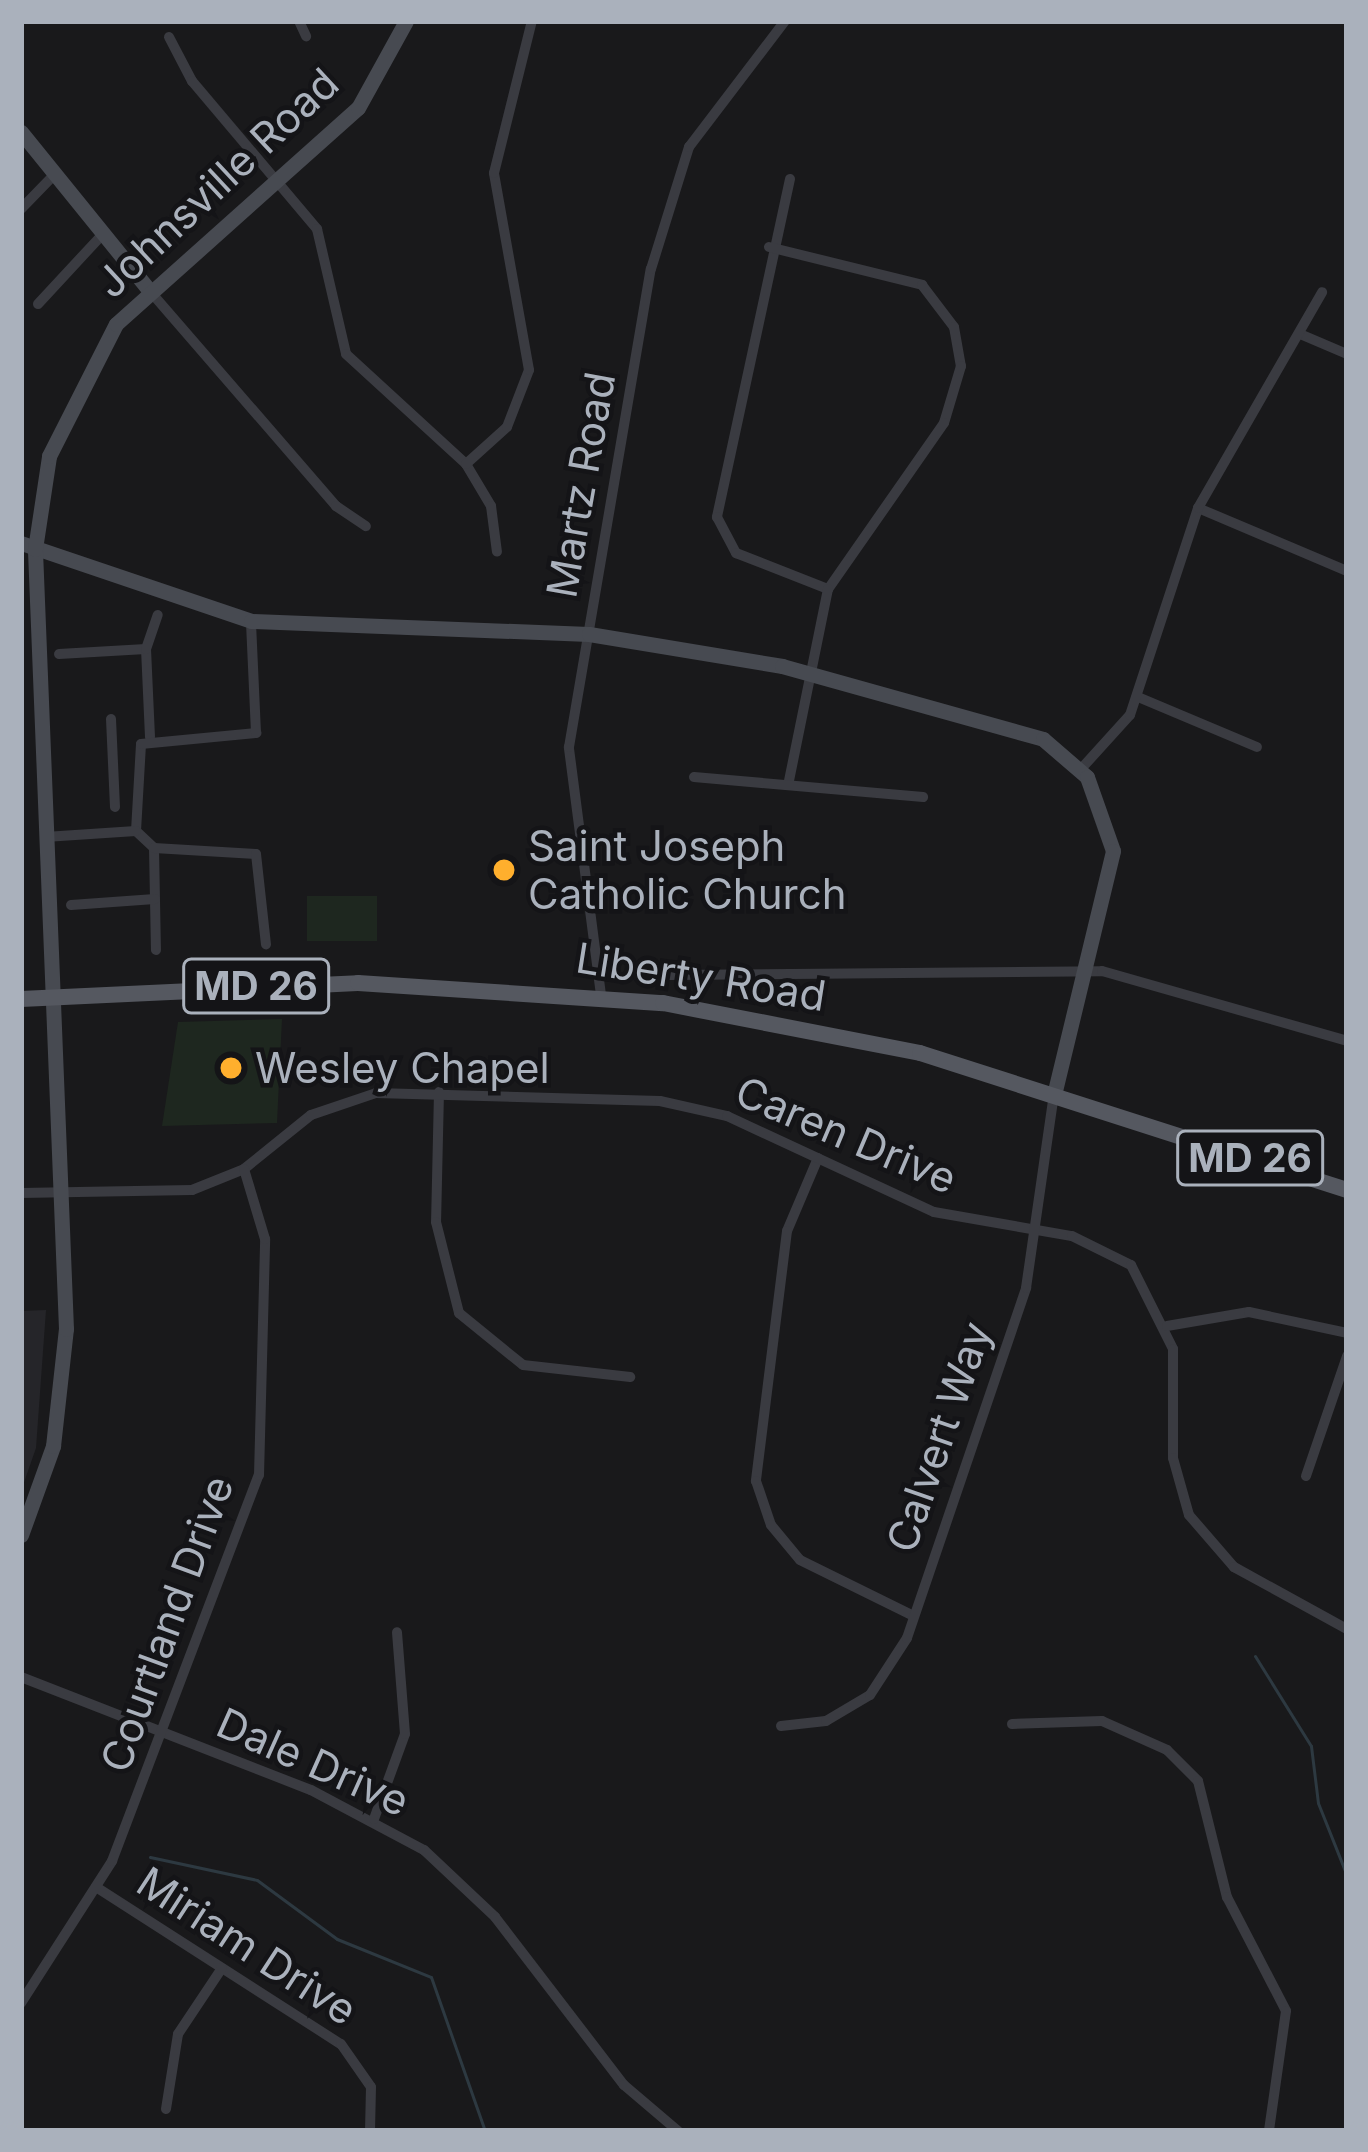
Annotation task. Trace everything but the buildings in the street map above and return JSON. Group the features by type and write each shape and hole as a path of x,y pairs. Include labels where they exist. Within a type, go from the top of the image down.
{"main road":[{"name":"Liberty Road","path":"21,999 358,983 601,995 842,1034 1054,1094 1347,1190"}],"street":[{"path":"299,21 306,36"},
{"name":"Johnsville Road","path":"21,1534 60,1416 60,1192 28,546 68,400 149,290 358,108 406,21"},
{"path":"466,464 507,427 529,370 494,173 532,21"},
{"name":"Martz Road","path":"601,995 567,771 670,190 701,129 785,21"},
{"path":"169,38 192,81 278,180 323,242 353,365 466,464 491,506 497,552"},
{"path":"21,132 102,235 336,506 366,526"},
{"path":"21,209 54,175"},
{"path":"790,179 769,247 717,517 736,553 828,589"},
{"path":"38,304 102,235"},
{"path":"769,247 922,285 959,348 944,423 828,589 788,784"},
{"path":"1081,769 1138,698 1198,508 1322,292"},
{"path":"1300,334 1347,354"},
{"path":"1198,508 1347,571"},
{"path":"28,546 251,621 589,634 808,672 1026,731 1081,769 1113,850 1090,971 1054,1094"},
{"path":"158,615 146,649 149,737 136,767 136,831 154,848 256,854 266,944"},
{"path":"149,737 256,733 251,621"},
{"path":"59,654 146,649"},
{"path":"1138,698 1256,747"},
{"path":"111,719 115,807"},
{"path":"113,768 136,767"},
{"path":"694,777 923,797"},
{"path":"42,837 136,831"},
{"path":"154,848 156,950"},
{"path":"71,905 154,899"},
{"path":"668,975 1090,971 1347,1041"},
{"path":"439,1092 436,1222 459,1313 523,1365 630,1377"},
{"name":"Caren Drive","path":"21,1193 180,1193 244,1169 340,1100 439,1092 683,1105 818,1158 934,1212 1114,1252 1167,1326"},
{"name":"Calvert Way","path":"781,1726 826,1721 869,1696 912,1615 1023,1299 1054,1094"},
{"path":"818,1158 787,1231 756,1481 800,1560 912,1615"},
{"name":"Courtland Drive","path":"21,2003 95,1887 164,1732 259,1475 265,1239 244,1169"},
{"path":"1347,1333 1250,1312 1167,1326 1173,1458 1189,1515 1234,1568 1342,1626 1347,1607"},
{"path":"1306,1476 1347,1356"},
{"path":"374,1820 405,1734 398,1632"},
{"name":"Dale Drive","path":"21,1677 374,1820 479,1900 624,2085 678,2131"},
{"path":"1012,1724 1102,1721 1167,1750 1198,1781 1227,1898 1286,2011 1268,2131"},
{"name":"Miriam Drive","path":"95,1887 357,2059 375,2102 370,2131"},
{"path":"166,2109 178,2034 222,1968"}],"shaded area":[{"path":"307,896 377,896 377,941 307,941"},
{"path":"282,1019 277,1123 162,1126 178,1022"},
{"path":"46,1310 36,1448 21,1491 21,1311"}],"waterway":[{"path":"1255,1656 1311,1746 1318,1803 1347,1876"},
{"path":"150,1857 257,1880 337,1939 431,1977 485,2131"}],"place":[{"name":"Saint Joseph Catholic Church","path":"504,870"},
{"name":"Wesley Chapel","path":"231,1068"}]}
